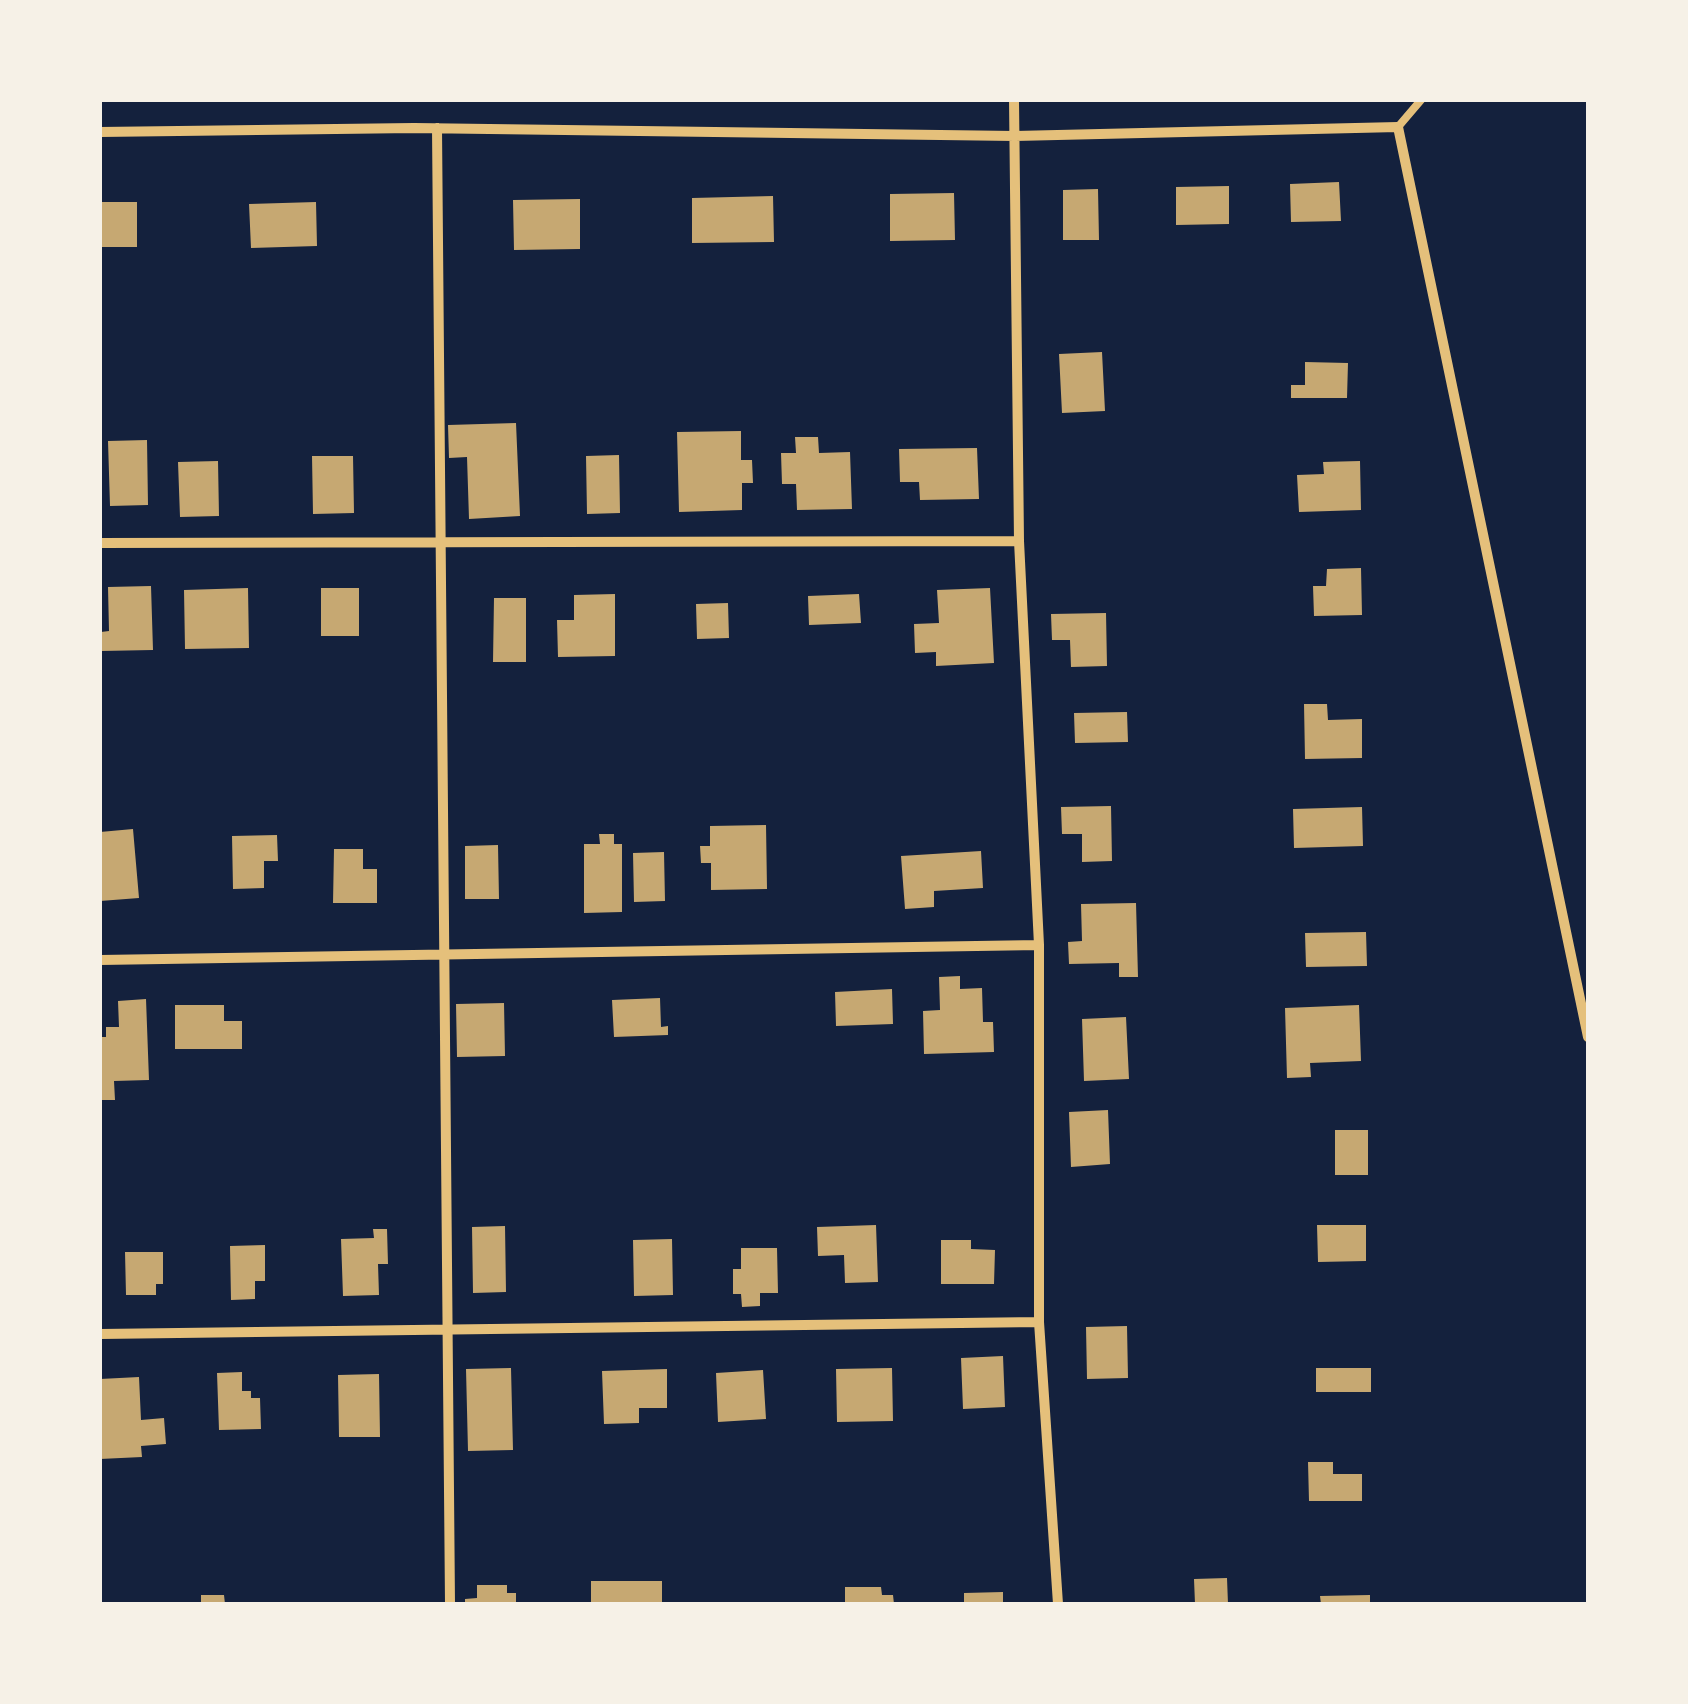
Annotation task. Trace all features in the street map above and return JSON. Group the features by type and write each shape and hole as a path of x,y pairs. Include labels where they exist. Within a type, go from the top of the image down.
{"street":[{"path":"1014,100 1019,542 1039,944 1039,1322 1058,1604"},
{"path":"100,132 437,128 1016,136 1398,127 1588,1036"},
{"path":"437,128 450,1604"},
{"path":"100,543 1019,542"},
{"path":"100,960 1039,944"},
{"path":"100,1334 1039,1322"}],"lane":[{"path":"1398,127 1421,100"}],"building":[{"path":"1339,182 1341,221 1291,222 1290,184"},
{"path":"1229,186 1229,224 1176,225 1176,187"},
{"path":"1098,189 1099,240 1063,240 1063,190"},
{"path":"954,193 955,240 890,241 890,194"},
{"path":"773,196 774,242 692,243 692,198"},
{"path":"580,199 580,249 514,250 513,200"},
{"path":"100,202 137,202 137,247 100,247"},
{"path":"316,202 317,246 251,248 249,204"},
{"path":"1102,352 1105,411 1062,413 1059,354"},
{"path":"1305,362 1348,363 1347,398 1291,398 1291,385 1305,385"},
{"path":"516,423 520,516 469,519 467,457 449,458 448,425"},
{"path":"741,431 741,460 752,460 753,483 742,483 742,510 679,512 677,432"},
{"path":"795,437 818,437 819,453 850,452 852,509 797,510 796,484 782,484 781,453 796,453"},
{"path":"147,440 148,505 110,506 108,441"},
{"path":"977,448 979,499 920,500 919,482 900,482 899,449"},
{"path":"619,455 620,513 587,514 586,456"},
{"path":"312,456 353,456 354,513 313,514"},
{"path":"218,461 219,516 180,517 178,462"},
{"path":"1360,461 1361,510 1299,512 1297,475 1324,474 1323,462"},
{"path":"1361,568 1362,615 1314,616 1313,586 1326,586 1327,569"},
{"path":"151,586 153,650 101,651 101,632 109,631 108,587"},
{"path":"248,588 249,648 185,649 184,590"},
{"path":"321,588 359,588 359,636 321,636"},
{"path":"990,588 994,663 936,666 936,652 915,653 914,624 939,623 937,590"},
{"path":"615,594 615,656 558,657 557,620 574,620 574,595"},
{"path":"859,594 861,623 809,625 808,596"},
{"path":"494,598 526,598 526,662 493,662"},
{"path":"728,603 729,638 697,639 696,604"},
{"path":"1106,613 1107,666 1071,667 1070,640 1052,640 1051,614"},
{"path":"1304,704 1327,704 1328,720 1362,719 1362,758 1305,759"},
{"path":"1127,712 1128,742 1075,743 1074,713"},
{"path":"1111,806 1112,861 1082,862 1082,834 1062,834 1061,807"},
{"path":"1362,807 1363,846 1294,848 1293,809"},
{"path":"766,825 767,889 711,890 711,863 701,863 700,846 710,846 710,826"},
{"path":"133,829 139,898 100,901 100,832"},
{"path":"599,834 614,834 614,844 622,844 622,912 584,913 584,844 600,844"},
{"path":"277,835 278,861 264,861 264,888 233,889 232,836"},
{"path":"498,845 499,899 465,899 465,846"},
{"path":"334,849 363,849 363,869 377,869 377,903 333,903"},
{"path":"981,851 983,888 934,891 934,907 905,909 901,856"},
{"path":"664,852 665,901 634,902 633,853"},
{"path":"1136,903 1138,977 1119,977 1119,963 1069,964 1068,942 1082,941 1081,904"},
{"path":"1366,932 1367,966 1306,967 1305,933"},
{"path":"960,976 960,989 982,988 983,1022 993,1022 994,1052 924,1054 923,1011 940,1010 939,977"},
{"path":"892,989 893,1024 836,1026 835,992"},
{"path":"660,998 661,1027 668,1026 668,1035 614,1037 612,1000"},
{"path":"146,999 149,1080 114,1081 115,1100 100,1100 100,1037 106,1037 106,1027 119,1027 118,1001"},
{"path":"504,1003 505,1056 457,1057 456,1004"},
{"path":"175,1005 224,1005 224,1021 242,1021 242,1049 175,1049"},
{"path":"1359,1005 1361,1061 1310,1063 1311,1077 1287,1078 1285,1008"},
{"path":"1126,1017 1129,1079 1084,1081 1082,1019"},
{"path":"1108,1110 1110,1164 1071,1167 1069,1112"},
{"path":"1335,1130 1368,1130 1368,1175 1335,1175"},
{"path":"876,1225 878,1282 845,1283 844,1255 818,1256 817,1227"},
{"path":"1317,1225 1366,1225 1366,1261 1318,1262"},
{"path":"505,1226 506,1292 473,1293 472,1227"},
{"path":"373,1229 387,1229 388,1264 378,1264 379,1295 343,1296 341,1239 374,1238"},
{"path":"672,1239 673,1295 634,1296 633,1240"},
{"path":"941,1240 971,1240 971,1249 995,1250 994,1284 941,1284"},
{"path":"265,1245 265,1281 255,1281 255,1299 231,1300 230,1246"},
{"path":"741,1248 777,1248 778,1293 760,1293 760,1306 742,1307 741,1294 733,1294 733,1269 741,1269"},
{"path":"125,1252 163,1252 163,1284 156,1284 156,1295 126,1295"},
{"path":"1127,1326 1128,1378 1087,1379 1086,1327"},
{"path":"1003,1356 1005,1407 963,1409 961,1358"},
{"path":"511,1368 513,1450 468,1451 466,1369"},
{"path":"892,1368 893,1421 837,1422 836,1369"},
{"path":"1316,1368 1371,1368 1371,1392 1316,1392"},
{"path":"667,1369 667,1408 639,1408 639,1423 604,1424 602,1371"},
{"path":"763,1370 766,1419 718,1422 716,1373"},
{"path":"242,1372 242,1391 251,1391 251,1398 260,1398 261,1429 219,1430 217,1373"},
{"path":"379,1374 380,1437 339,1437 338,1375"},
{"path":"139,1377 141,1420 164,1418 166,1444 141,1446 142,1457 100,1459 100,1379"},
{"path":"1308,1462 1333,1462 1333,1474 1362,1474 1362,1501 1309,1501"},
{"path":"1227,1578 1228,1604 1195,1604 1194,1579"},
{"path":"591,1581 662,1581 662,1604 591,1604"},
{"path":"477,1585 507,1585 507,1593 516,1593 516,1604 465,1604 465,1599 477,1598"},
{"path":"845,1587 881,1587 882,1595 893,1595 894,1604 845,1604"},
{"path":"1003,1592 1003,1604 964,1604 964,1593"},
{"path":"201,1595 224,1595 225,1604 201,1604"},
{"path":"1370,1595 1370,1604 1321,1604 1320,1596"}]}
